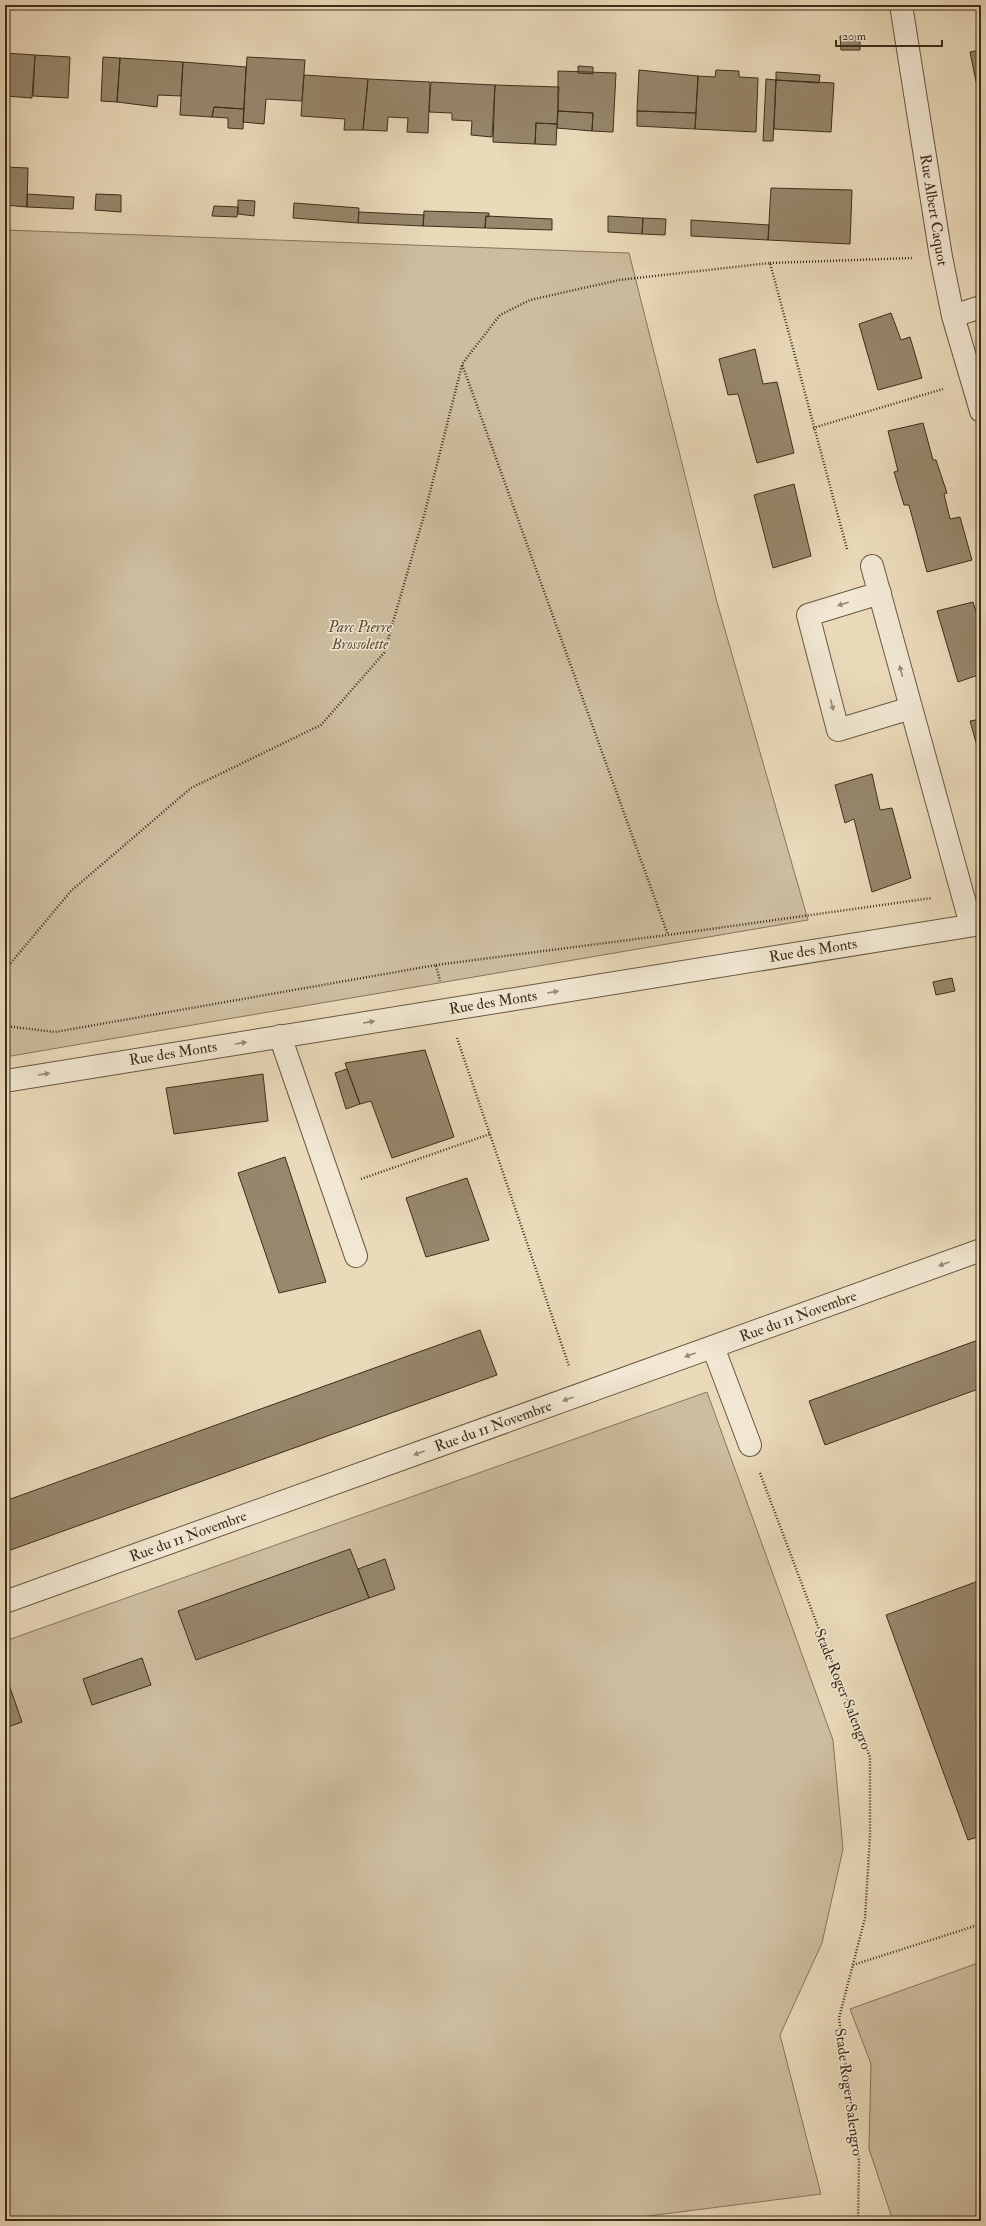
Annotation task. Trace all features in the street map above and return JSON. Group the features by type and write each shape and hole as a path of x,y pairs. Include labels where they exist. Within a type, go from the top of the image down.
{"street":[{"name":"Rue Albert Caquot","path":"901,5 941,257 953,316 981,411"},
{"path":"953,316 981,308"},
{"path":"872,566 912,708 976,924"},
{"path":"880,593 808,615 838,730 912,708"},
{"name":"Rue des Monts","path":"5,1080 976,924"},
{"path":"280,1036 356,1256"},
{"name":"Rue du 11 Novembre","path":"5,1602 981,1250"},
{"path":"713,1347 750,1445"}],"path":[{"path":"5,970 72,891 191,788 321,725 384,653 425,512 462,364 500,315 530,300 619,280 770,263 941,257"},
{"path":"770,263 785,323"},
{"path":"462,364 668,935"},
{"path":"813,428 972,380"},
{"path":"5,1026 55,1032 436,965 668,935 940,897"},
{"path":"436,965 447,1009 578,1395"},
{"path":"333,1188 490,1134"},
{"name":"Stade Roger Salengro","path":"750,1445 818,1627 870,1757 870,1836 865,1918 839,2018 859,2160 858,2221"},
{"path":"853,1965 981,1924"}],"green space":[{"name":"Parc Pierre Brossolette","path":"5,230 629,253 717,602 808,920 5,1057"},
{"path":"707,1392 833,1740 843,1849 822,1943 780,2035 821,2194 609,2221 5,2221 5,1641"},
{"path":"981,1962 981,2221 893,2221 869,2149 871,2064 850,2009"}],"building":[{"path":"840,36 860,36 860,50 841,50"},
{"path":"981,50 981,106 970,52"},
{"path":"5,53 35,55 32,98 5,96"},
{"path":"35,55 70,57 68,98 33,96"},
{"path":"103,57 120,58 117,102 101,101"},
{"path":"247,57 305,60 302,101 266,99 264,124 243,122"},
{"path":"120,58 183,62 181,96 158,95 157,107 117,102"},
{"path":"183,62 246,67 244,109 214,107 212,117 180,115"},
{"path":"578,66 593,67 593,74 578,73"},
{"path":"639,70 698,76 696,113 637,111"},
{"path":"716,70 739,71 739,77 758,78 756,132 695,129 698,76 715,77"},
{"path":"558,71 616,73 613,132 592,131 593,113 558,111"},
{"path":"776,72 820,75 819,83 776,80"},
{"path":"304,75 368,79 363,130 344,130 345,119 301,116"},
{"path":"368,79 430,82 428,133 407,132 408,118 388,117 387,131 363,130"},
{"path":"766,79 776,80 773,141 763,141"},
{"path":"776,80 834,83 831,132 774,129"},
{"path":"431,82 495,85 492,137 471,135 472,121 452,120 452,113 429,112"},
{"path":"495,85 559,87 557,124 536,123 535,144 493,142"},
{"path":"214,107 244,109 243,129 228,128 228,118 212,117"},
{"path":"558,111 593,113 592,131 557,128"},
{"path":"637,111 696,113 695,129 637,126"},
{"path":"536,123 557,124 556,145 535,144"},
{"path":"5,167 28,168 27,207 5,205"},
{"path":"771,188 852,190 850,244 768,240"},
{"path":"27,194 74,197 73,209 27,207"},
{"path":"96,194 121,195 121,212 95,210"},
{"path":"238,200 255,201 254,216 238,214"},
{"path":"294,203 359,208 358,223 293,218"},
{"path":"214,206 238,207 237,217 212,216"},
{"path":"424,211 489,213 489,217 486,216 485,228 423,226"},
{"path":"359,212 424,215 423,226 358,223"},
{"path":"486,216 552,219 552,230 485,228"},
{"path":"608,216 643,218 642,234 608,232"},
{"path":"643,218 666,219 665,235 642,234"},
{"path":"691,220 769,225 768,240 691,236"},
{"path":"891,313 901,340 910,337 922,378 878,390 859,324"},
{"path":"755,349 763,384 777,382 794,453 757,463 738,394 728,395 719,359"},
{"path":"923,423 933,460 936,460 947,493 944,494 950,519 960,517 972,560 927,572 909,505 904,505 894,472 898,471 888,431"},
{"path":"794,484 811,556 773,568 754,495"},
{"path":"973,602 981,627 981,674 958,682 937,611"},
{"path":"981,719 981,760 970,721"},
{"path":"872,774 880,810 892,808 911,878 872,892 854,819 845,823 835,785"},
{"path":"952,978 955,991 936,995 933,982"},
{"path":"981,1036 981,1060 977,1038"},
{"path":"425,1050 454,1137 392,1158 371,1101 360,1104 345,1063"},
{"path":"347,1069 360,1104 346,1109 335,1073"},
{"path":"263,1074 268,1121 174,1134 166,1088"},
{"path":"285,1157 326,1282 279,1293 238,1173"},
{"path":"467,1178 489,1240 426,1257 406,1198"},
{"path":"480,1330 497,1375 5,1552 5,1501"},
{"path":"981,1339 981,1388 825,1445 809,1401"},
{"path":"350,1549 369,1598 196,1660 178,1611"},
{"path":"385,1559 395,1589 369,1598 358,1569"},
{"path":"981,1580 981,1836 968,1840 886,1615"},
{"path":"142,1658 151,1685 92,1705 83,1679"},
{"path":"8,1682 22,1722 5,1728 5,1683"}]}
